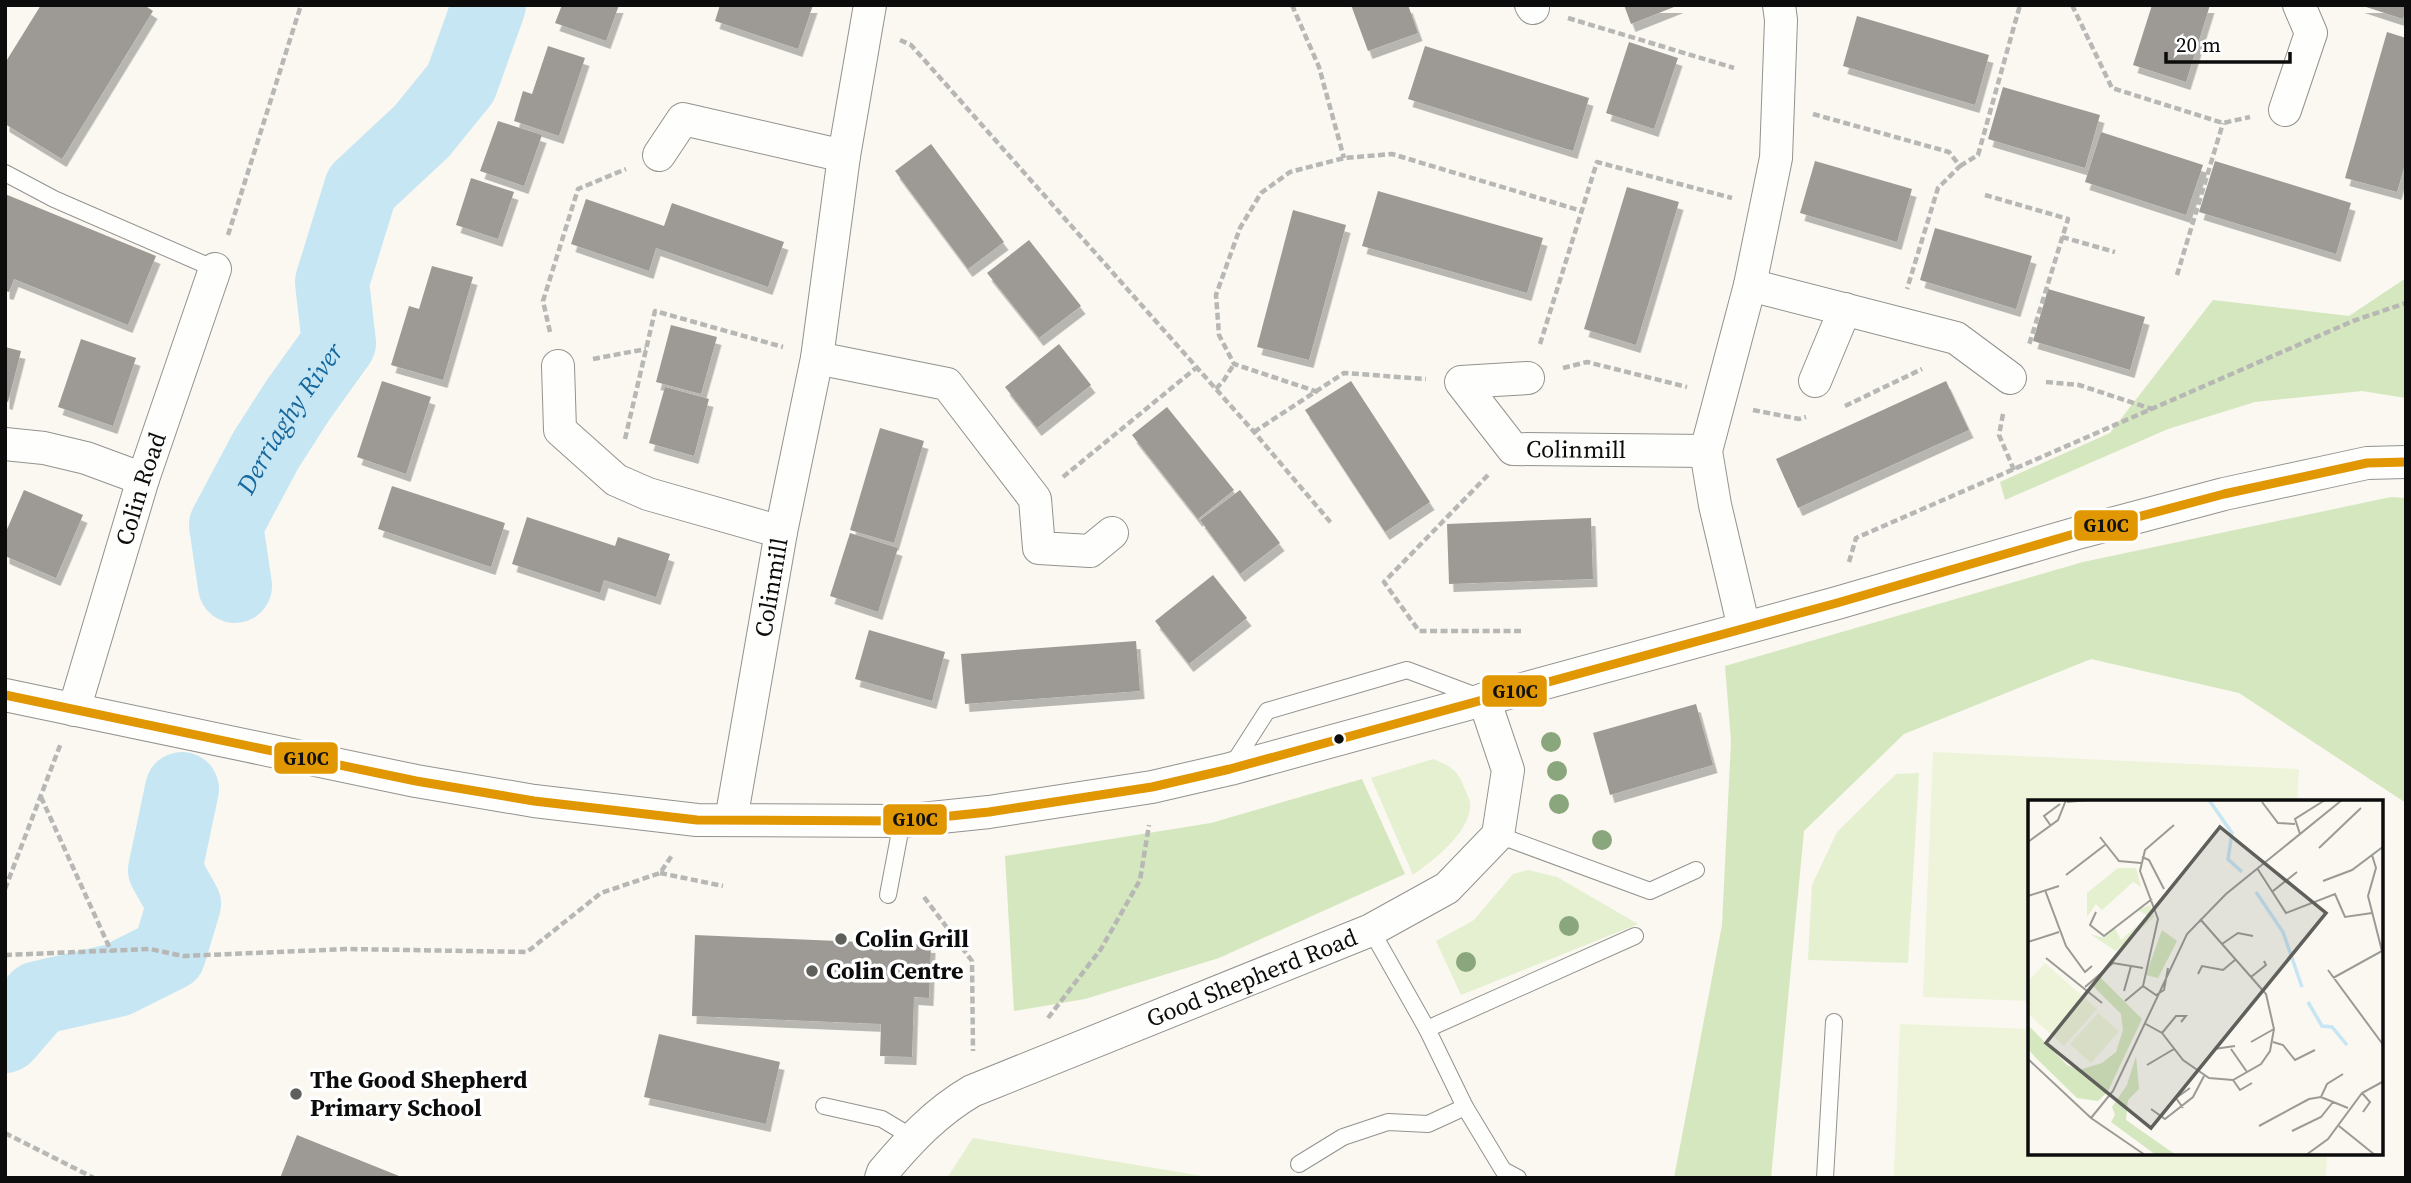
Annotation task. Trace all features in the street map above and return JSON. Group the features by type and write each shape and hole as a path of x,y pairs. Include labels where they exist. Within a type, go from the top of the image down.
{"street":[{"path":"1744,628 1715,505 1706,452 1750,285 1776,158 1781,20 1779,5"},
{"path":"2285,110 2311,33 2299,5"},
{"name":"Colinmill","path":"731,820 781,532 817,358 844,156 868,16"},
{"path":"659,155 683,119 844,156"},
{"name":"Colin Road","path":"74,710 143,478 215,269"},
{"path":"1750,285 1956,338 2010,378"},
{"path":"1815,381 1845,309"},
{"path":"817,358 947,384 1035,499 1039,548 1090,551 1112,533"},
{"path":"558,366 559,430 616,480 648,494 781,532"},
{"path":"1461,382 1528,378"},
{"name":"Colinmill","path":"1461,382 1513,449 1706,452"},
{"path":"5,444 44,448 86,458 143,478"},
{"path":"5,695 363,770 534,801 697,820 902,821 989,812 1152,788 1836,603 2224,494 2367,463 2406,462"},
{"path":"1484,699 1508,770 1498,835"},
{"name":"Good Shepherd Road","path":"881,1178 912,1137 971,1091 1371,930 1447,888 1498,835"}],"lane":[{"path":"5,173 54,199 215,269"},
{"path":"1230,769 1267,712 1407,670 1484,699"},
{"path":"888,895 902,821"},
{"path":"1498,835 1650,891 1696,870"},
{"path":"1371,930 1427,1029 1465,1107 1503,1170 1518,1178"},
{"path":"1427,1029 1635,936"},
{"path":"1825,1178 1834,1022"},
{"path":"824,1106 882,1119 912,1137"},
{"path":"1299,1164 1354,1133 1388,1122 1428,1124 1465,1107"}],"path":[{"path":"215,269 301,5"},
{"path":"1292,5 1319,67 1344,158"},
{"path":"1897,323 1938,188 1960,166 1978,155 2020,5"},
{"path":"2072,5 2112,88 2223,123 2285,110"},
{"path":"1532,7 1734,68"},
{"path":"868,16 911,45 1254,432 1332,524"},
{"path":"1779,104 1950,152 1960,166"},
{"path":"2177,275 2223,123"},
{"path":"1318,392 1234,364 1219,335 1216,296 1240,228 1261,193 1290,172 1344,158 1392,154 1582,211"},
{"path":"646,349 558,366 543,301 578,189 659,155"},
{"path":"1528,378 1597,162 1766,207"},
{"path":"1985,195 2067,219 2029,346 2010,378 1999,435 2014,470"},
{"path":"2062,237 2115,252"},
{"path":"1836,603 1856,538 2353,321 2406,303"},
{"path":"616,480 655,311 817,358"},
{"path":"1528,378 1587,362 1721,396"},
{"path":"1215,389 1234,364"},
{"path":"1035,499 1196,368"},
{"path":"1254,432 1344,373 1461,382"},
{"path":"2010,378 2079,385 2152,409"},
{"path":"1513,449 1384,582 1419,631 1521,631"},
{"path":"5,889 61,743"},
{"path":"41,797 111,951"},
{"path":"1035,1066 1048,1018 1101,949 1140,880 1150,820"},
{"path":"660,873 675,850"},
{"path":"5,955 150,949 183,956 348,948 527,953 601,893 660,873 723,886"},
{"path":"924,897 972,961 974,1029 971,1091"},
{"path":"5,1133 94,1178"}],"green space":[{"path":"2406,278 2406,398 2362,391 2255,402 2168,429 2005,500 2000,482 2110,433 2213,300 2349,316"},
{"path":"2391,497 2406,498 2406,803 2239,693 2091,659 1904,734 1804,831 1771,1178 1674,1178 1722,925 1731,741 1725,666 2083,562"},
{"path":"1933,752 2299,769 2297,800 2028,800 2028,1001 1923,997"},
{"path":"1433,759 1448,766 1459,776 1470,801 1469,813 1465,824 1450,844 1413,875 1371,778"},
{"path":"1919,773 1908,963 1808,960 1812,885 1837,832 1896,774"},
{"path":"1362,779 1405,874 1219,958 1085,999 1014,1011 1005,856 1211,823"},
{"path":"1528,870 1557,877 1638,924 1461,995 1436,941 1474,920 1513,874"},
{"path":"1900,1024 2028,1029 2028,1155 2327,1155 2326,1178 1894,1178"},
{"path":"973,1138 1215,1178 947,1178"}],"building":[{"path":"41,5 144,5 153,11 62,159 5,124 5,63"},
{"path":"562,5 619,5 606,41 555,23"},
{"path":"720,5 813,5 798,49 715,21"},
{"path":"1351,5 1408,5 1418,33 1368,51"},
{"path":"1624,5 1679,5 1631,24"},
{"path":"2152,5 2210,5 2186,82 2133,65"},
{"path":"2360,5 2406,5 2406,9 2403,19"},
{"path":"1857,16 1989,55 1975,105 1843,66"},
{"path":"2387,32 2406,38 2406,161 2397,192 2345,178"},
{"path":"1629,42 1678,58 1654,129 1606,113"},
{"path":"548,46 585,58 559,136 514,121 523,91 532,94"},
{"path":"1425,46 1589,98 1573,151 1408,99"},
{"path":"2003,87 2100,115 2085,168 1988,139"},
{"path":"498,121 542,135 524,186 480,171"},
{"path":"2101,132 2203,165 2186,215 2085,182"},
{"path":"931,144 1004,242 968,269 895,171"},
{"path":"1815,161 1912,189 1897,242 1800,213"},
{"path":"2215,161 2351,203 2336,254 2199,212"},
{"path":"471,178 514,192 498,239 456,225"},
{"path":"1627,187 1679,202 1636,345 1584,329"},
{"path":"1378,191 1543,238 1527,293 1362,246"},
{"path":"5,194 156,256 128,325 14,279 9,292 5,291"},
{"path":"586,199 664,226 672,203 784,242 768,287 656,248 649,271 571,244"},
{"path":"1293,210 1346,225 1309,360 1257,347"},
{"path":"1935,228 2032,256 2016,309 1920,280"},
{"path":"1029,240 1081,306 1039,338 987,273"},
{"path":"432,266 473,277 443,380 391,365 409,306 419,309"},
{"path":"2048,289 2145,317 2130,370 2033,341"},
{"path":"671,325 717,337 701,394 656,382"},
{"path":"81,339 136,358 113,426 58,407"},
{"path":"1059,344 1091,385 1037,428 1005,387"},
{"path":"5,347 21,351 8,402 5,401"},
{"path":"382,381 431,397 406,474 357,457"},
{"path":"1351,381 1430,502 1385,532 1305,410"},
{"path":"1946,381 1969,430 1798,508 1776,459"},
{"path":"665,387 709,399 694,456 649,443"},
{"path":"1167,407 1234,490 1198,519 1132,435"},
{"path":"880,428 924,441 894,543 850,530"},
{"path":"392,486 505,523 491,567 378,529"},
{"path":"24,490 83,515 56,578 5,556 5,534"},
{"path":"1240,490 1280,543 1240,574 1200,520"},
{"path":"527,517 615,546 618,537 670,554 656,597 604,580 600,593 512,564"},
{"path":"1591,518 1593,579 1449,584 1447,524"},
{"path":"850,533 898,548 878,612 830,596"},
{"path":"1213,575 1247,618 1189,664 1155,621"},
{"path":"869,630 945,652 932,701 855,679"},
{"path":"1136,641 1140,691 965,704 961,654"},
{"path":"1696,704 1713,765 1610,795 1593,733"},
{"name":"Colin Centre","path":"695,935 931,945 929,998 914,997 912,1057 880,1056 881,1024 692,1016"},
{"path":"659,1034 780,1062 766,1124 644,1097"},
{"path":"297,1135 404,1178 280,1178"}],"waterway":[{"name":"Derriaghy River","path":"235,586 226,525 266,450 339,343 332,282 361,188 422,131 461,83 489,5"},
{"name":"Derriaghy River","path":"5,1036 38,998 117,980 169,954 184,904 165,870 182,789"}],"transit line":[{"name":"G10C","path":"5,695 416,781 534,801 697,820 902,821 989,812 1152,787 1230,769 2224,494 2367,463 2406,462"}],"place":[{"name":"Colin Grill","path":"841,939"},
{"name":"Colin Centre","path":"812,971"},
{"name":"The Good Shepherd Primary School","path":"296,1094"}]}
